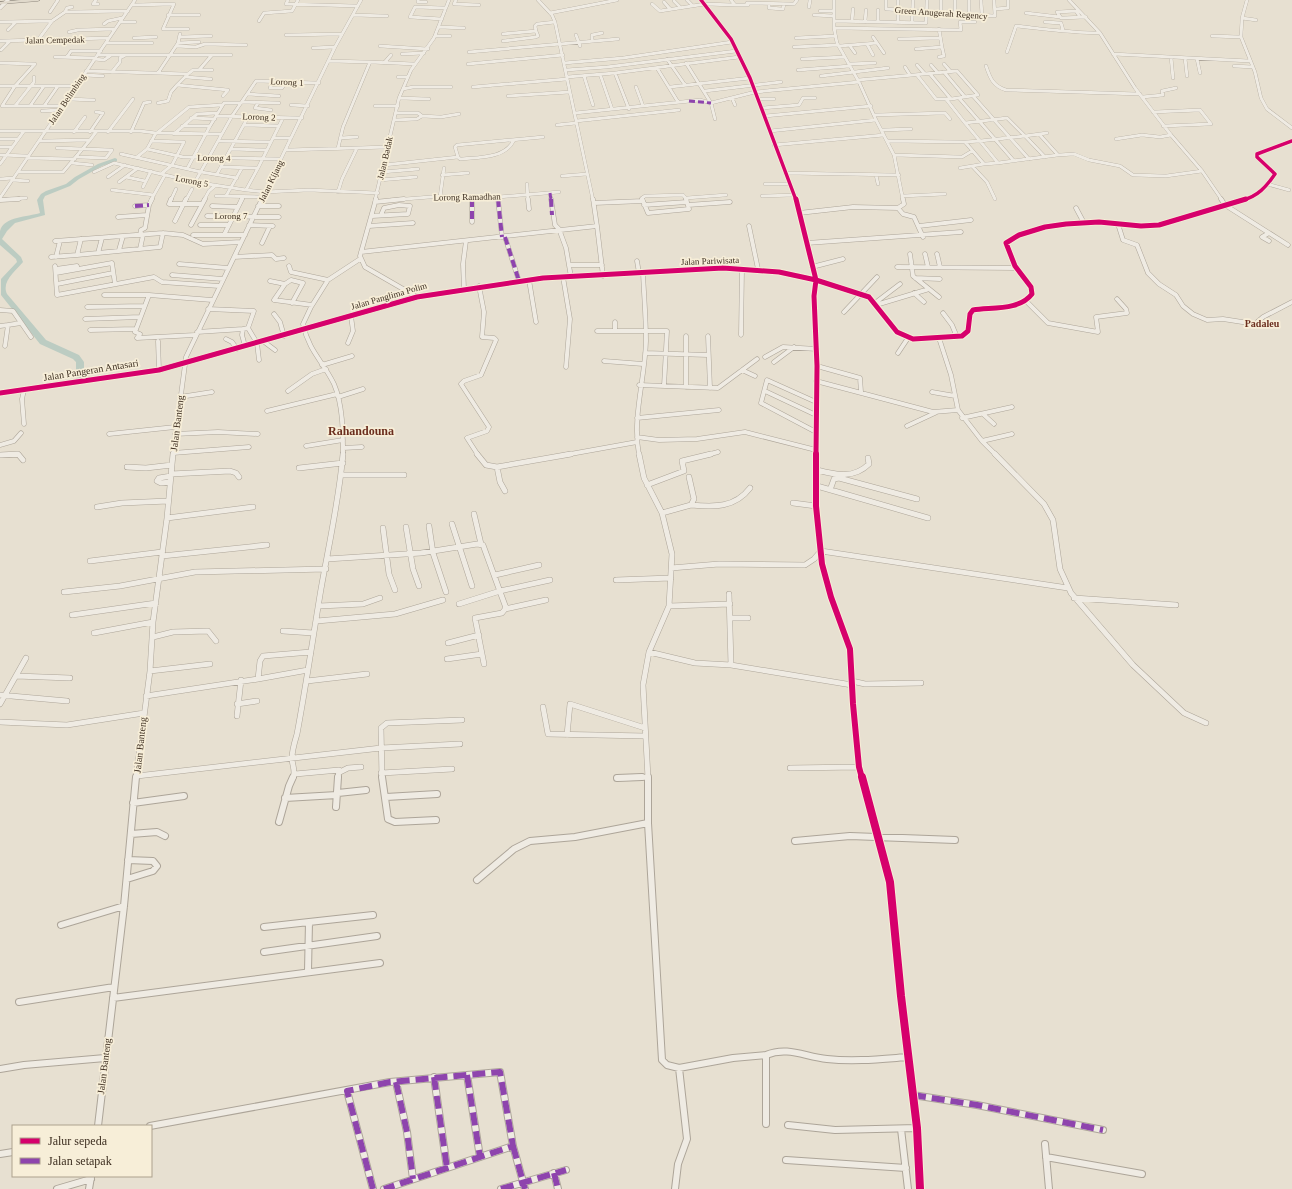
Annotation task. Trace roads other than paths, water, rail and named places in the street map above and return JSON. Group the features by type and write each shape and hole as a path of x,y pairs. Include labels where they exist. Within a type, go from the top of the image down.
{"highway":[{"path":"4,2 23,0"},
{"path":"4,2 38,0"}],"street":[{"path":"50,12 58,0"},
{"path":"96,0 94,4 98,4"},
{"name":"Jalan Belimbing","path":"0,198 38,140 46,131 135,0"},
{"path":"288,0 286,4 358,6"},
{"path":"259,21 263,13 291,11 298,0"},
{"path":"320,5 323,0"},
{"name":"Jalan Kijang","path":"185,364 186,357 212,300 308,106 335,47 361,0"},
{"path":"418,0 418,2 426,2"},
{"path":"454,4 456,0"},
{"path":"538,0 550,13 555,22 563,55 594,203 603,276"},
{"path":"550,13 617,0"},
{"path":"687,0 693,6"},
{"path":"718,0 722,4"},
{"path":"731,0 735,5"},
{"path":"744,0 747,3"},
{"path":"652,4 660,11 693,6 705,2 735,5 745,5 747,3 769,4 769,8 783,8 784,4 796,4 797,0"},
{"path":"809,7 810,0"},
{"path":"799,213 853,207 898,208 904,204 894,155 876,120 871,106 838,46 834,28 834,0"},
{"name":"Green Anugerah Regency","path":"886,0 886,9 898,10 995,16 995,9"},
{"path":"898,0 898,23"},
{"path":"912,23 913,0"},
{"path":"926,12 927,0"},
{"path":"941,0 941,13"},
{"path":"955,0 955,14"},
{"path":"969,0 969,15"},
{"path":"981,0 982,16"},
{"path":"994,0 995,9 1008,8 1008,0"},
{"path":"1069,0 1100,33 1141,96 1171,135 1202,171 1225,206 1288,245"},
{"path":"1248,0 1242,18 1241,37 1253,67 1261,98 1265,106 1292,128"},
{"path":"674,1 681,8"},
{"path":"0,8 4,2"},
{"path":"448,2 454,4 479,5"},
{"name":"Jalan Badak","path":"360,259 378,192 399,98 414,64 428,49 435,36 448,2"},
{"path":"664,2 670,9"},
{"path":"705,2 732,42 750,78 762,108 774,145 795,196 816,280 814,314 817,350 816,506 822,564 831,597 850,649 859,767 890,882 908,1057 917,1128 920,1189"},
{"path":"132,5 174,4 168,15 164,29 188,30"},
{"path":"38,40 52,21 67,8 72,7"},
{"path":"442,19 410,18 415,8 446,8"},
{"path":"424,13 426,8"},
{"path":"852,21 853,9"},
{"path":"865,22 866,10"},
{"path":"878,10 878,22"},
{"path":"64,12 128,11"},
{"path":"820,11 834,11"},
{"path":"1060,17 1057,12 1076,11 1080,17"},
{"name":"Green Anugerah Regency","path":"834,21 926,23 926,12"},
{"path":"1026,13 1060,17 1086,17"},
{"path":"168,15 199,14"},
{"path":"353,15 387,16"},
{"path":"814,15 834,16"},
{"path":"1242,18 1256,20"},
{"path":"104,24 108,21 121,20 135,22"},
{"path":"0,22 52,21"},
{"path":"8,30 16,22"},
{"path":"503,41 536,37 538,36 535,26 537,24 555,22"},
{"path":"834,28 869,31 939,29 961,30 960,22 975,22"},
{"path":"1045,22 1061,23 1063,30"},
{"path":"1007,52 1016,26 1063,30 1070,33 1100,33"},
{"path":"439,27 464,28"},
{"path":"69,32 78,30 115,29"},
{"path":"939,29 944,56 939,57"},
{"path":"503,34 536,30"},
{"path":"592,41 592,35 602,33"},
{"path":"25,41 29,34"},
{"path":"286,35 342,34"},
{"path":"158,73 168,55 177,45 180,35 211,36"},
{"path":"576,35 580,46"},
{"path":"131,43 135,36 156,37"},
{"path":"435,36 450,36"},
{"path":"796,38 835,36"},
{"path":"1212,36 1241,37"},
{"path":"143,43 147,37"},
{"path":"873,37 884,54"},
{"name":"Jalan Cempedak","path":"0,41 109,38"},
{"path":"898,39 940,38"},
{"path":"607,40 608,45"},
{"path":"469,52 618,40"},
{"path":"1,50 10,41"},
{"path":"177,45 199,42"},
{"path":"564,63 624,58 717,46 732,42"},
{"path":"106,43 152,43"},
{"path":"794,47 850,46 877,43"},
{"path":"177,45 196,47 205,44 237,47 246,45"},
{"path":"867,44 873,55"},
{"path":"380,46 428,49"},
{"path":"850,46 855,53"},
{"path":"314,48 335,47"},
{"path":"916,49 942,47"},
{"path":"67,57 71,51 100,50"},
{"path":"566,70 607,67 736,50"},
{"path":"402,54 424,53"},
{"path":"1113,54 1250,61"},
{"path":"199,70 212,55"},
{"path":"55,57 96,57 104,60 110,56 231,55"},
{"path":"384,63 391,55"},
{"path":"468,64 563,55"},
{"path":"112,72 120,62 120,58 124,56"},
{"path":"411,57 420,58"},
{"path":"473,87 615,73 739,57"},
{"path":"802,59 845,57"},
{"path":"1171,57 1173,78"},
{"path":"1185,58 1187,76"},
{"path":"666,59 685,85"},
{"path":"1197,59 1200,72"},
{"path":"329,61 414,64"},
{"path":"338,148 340,138 370,62"},
{"path":"0,63 35,64 2,105 63,106"},
{"path":"686,63 711,102 715,119"},
{"path":"798,70 875,63"},
{"path":"931,64 938,73"},
{"path":"944,64 951,72"},
{"path":"917,65 924,74"},
{"path":"986,66 990,78 995,86 1006,90 1141,96 1163,95 1162,91 1176,88"},
{"path":"1234,66 1253,67"},
{"path":"905,67 910,75"},
{"path":"657,68 678,102"},
{"path":"821,76 888,68"},
{"path":"158,103 167,102 171,92 192,70 212,70"},
{"path":"86,71 158,73 187,75 211,79"},
{"path":"944,72 965,97"},
{"path":"575,113 695,100 711,102 755,92 944,72 958,72 978,95 951,99 936,99 916,75"},
{"path":"615,73 630,115"},
{"path":"600,74 612,109"},
{"path":"930,74 951,99"},
{"path":"84,75 103,76"},
{"path":"584,76 593,105"},
{"path":"15,106 34,81 34,77"},
{"path":"398,77 407,77"},
{"path":"670,87 750,78"},
{"name":"Lorong 1","path":"247,94 255,82 259,81 319,83"},
{"path":"273,81 269,87 282,88 286,82"},
{"path":"298,88 302,82"},
{"path":"704,91 781,82"},
{"path":"177,85 228,90 223,96"},
{"path":"30,106 44,86"},
{"path":"44,106 58,86"},
{"path":"1,87 76,86"},
{"path":"403,87 451,88"},
{"path":"636,87 643,106"},
{"path":"508,96 570,92"},
{"path":"195,182 232,116 247,94 279,96"},
{"path":"973,96 1029,159"},
{"path":"399,98 429,99"},
{"path":"732,98 735,105"},
{"path":"758,99 774,98"},
{"path":"762,108 799,105 803,98 815,98"},
{"path":"959,98 1014,161"},
{"path":"67,99 94,100"},
{"path":"108,132 133,99"},
{"path":"946,99 998,163"},
{"path":"131,132 144,102 150,102"},
{"path":"187,169 205,134 226,102 279,103"},
{"path":"258,103 255,108 271,110"},
{"path":"270,117 272,103"},
{"path":"291,105 308,106"},
{"path":"137,157 147,149 156,133 188,107 222,106"},
{"path":"375,106 398,106"},
{"path":"764,116 871,106"},
{"path":"42,111 60,110"},
{"path":"557,125 679,110"},
{"path":"1153,112 1200,110 1211,124 1164,126"},
{"path":"90,132 103,113 96,112"},
{"path":"396,113 418,112 427,119 451,114 459,114"},
{"path":"874,115 945,113 950,119"},
{"path":"174,134 191,118 198,114 216,116"},
{"path":"191,118 216,116"},
{"name":"Lorong 2","path":"216,116 302,118"},
{"path":"394,120 417,119 422,116"},
{"path":"74,132 86,117"},
{"path":"217,174 248,117"},
{"path":"246,190 282,118"},
{"path":"965,123 1009,119 1045,157"},
{"path":"770,131 876,120"},
{"path":"244,125 279,126"},
{"path":"182,126 210,126"},
{"path":"882,130 911,129"},
{"path":"0,131 222,134"},
{"path":"0,164 24,131"},
{"path":"18,172 62,172 72,164 96,132"},
{"path":"140,249 142,235 141,230 145,228 149,205 163,175 172,165 181,147 190,134"},
{"path":"1039,134 1058,155"},
{"path":"888,141 965,142 1047,134"},
{"path":"1116,139 1142,134 1160,137 1171,135"},
{"path":"774,145 884,135"},
{"path":"340,138 357,137"},
{"path":"458,157 455,148 457,145 543,137"},
{"path":"219,141 272,140 291,138"},
{"path":"0,139 18,139"},
{"path":"38,140 90,140"},
{"path":"384,165 458,157 460,159 491,157 511,146 514,140"},
{"path":"151,141 184,142"},
{"path":"876,304 889,324 897,332 908,338 957,337 966,334 968,331 970,314 973,310 1027,302 1033,293 1016,268 1007,247 1007,242 1010,238 1048,226 1084,223 1118,224 1145,227 1159,226 1217,206 1225,206 1254,196 1274,176 1274,173 1257,157 1257,154 1292,141"},
{"path":"163,142 181,147"},
{"path":"965,142 984,164"},
{"path":"0,147 12,147"},
{"path":"286,150 388,147"},
{"path":"0,155 28,157 106,158 112,150 57,148"},
{"path":"338,192 342,179 357,148"},
{"name":"Lorong 4","path":"147,149 177,156 281,159"},
{"path":"231,149 266,150"},
{"path":"894,155 962,157 972,151"},
{"path":"121,154 201,172 236,178"},
{"path":"960,168 1074,154 1089,160 1120,166 1133,175 1166,176 1202,171"},
{"name":"Lorong 5","path":"94,172 114,163 195,182 246,190 265,192 378,192"},
{"path":"72,164 92,165"},
{"path":"108,177 125,165"},
{"path":"972,166 987,182 995,199"},
{"path":"221,167 258,168"},
{"path":"119,182 138,168"},
{"path":"226,196 242,168"},
{"path":"440,196 444,168"},
{"path":"382,172 418,169"},
{"path":"143,187 151,171"},
{"path":"442,175 468,173"},
{"path":"785,173 899,175"},
{"path":"562,176 587,174"},
{"path":"876,175 878,184"},
{"path":"126,177 145,181"},
{"path":"380,180 416,177"},
{"path":"0,179 28,181"},
{"path":"527,184 529,209"},
{"path":"765,184 790,184"},
{"path":"1267,184 1289,190"},
{"path":"191,225 209,191 216,185"},
{"path":"176,189 169,204 202,204"},
{"path":"175,221 192,189"},
{"path":"112,190 154,195"},
{"name":"Lorong Ramadhan","path":"375,202 440,196 498,197 550,194 559,192"},
{"path":"550,194 555,225 559,229 571,277"},
{"path":"902,196 945,194"},
{"path":"681,195 687,201 689,209 648,213 644,203 642,198 646,196 681,195"},
{"path":"687,201 726,195"},
{"path":"216,196 262,197"},
{"path":"472,196 472,222"},
{"path":"762,196 795,196"},
{"path":"224,235 242,197"},
{"path":"498,197 504,237 511,261 520,281"},
{"path":"0,198 16,200 26,198"},
{"path":"594,203 687,201 730,202"},
{"path":"135,206 149,205"},
{"path":"372,216 408,214 410,206 399,205 384,208 381,215"},
{"path":"212,206 237,206"},
{"path":"258,206 279,206"},
{"path":"898,208 903,214 914,217 923,237"},
{"path":"1076,208 1084,223"},
{"path":"118,217 147,215"},
{"name":"Lorong 7","path":"207,216 279,216"},
{"path":"919,226 971,220"},
{"path":"369,226 414,223"},
{"path":"1118,224 1124,241 1136,243 1138,245 1146,269 1152,278 1176,295 1183,306 1199,317 1207,320 1223,319 1255,324 1262,317 1292,302"},
{"path":"200,225 229,225"},
{"path":"249,225 272,226 262,242"},
{"path":"361,252 597,226"},
{"path":"749,226 758,269"},
{"path":"807,243 887,237 923,237 961,232"},
{"path":"60,241 54,257 160,247 163,233"},
{"path":"55,241 163,233 183,235 203,244 241,242"},
{"path":"1268,233 1262,237 1269,241"},
{"path":"193,235 245,235"},
{"path":"120,250 123,236"},
{"path":"98,252 102,238"},
{"path":"77,255 81,239"},
{"path":"464,289 463,264 466,241"},
{"path":"910,254 912,276 939,297"},
{"path":"925,254 928,267"},
{"path":"937,254 940,267"},
{"path":"234,257 272,255 276,259 284,258"},
{"path":"279,822 285,798 294,774 292,757 307,681 313,633 317,621 318,606 326,569 343,463 343,440 338,396 334,383 313,352 304,330 303,321 328,280 360,259 365,267 376,275 417,297"},
{"path":"812,266 843,259"},
{"path":"637,261 641,273 646,330 645,353 639,385 637,440 640,463 647,485 662,513 672,554 671,593 669,606 649,652 643,685 648,777 648,823 662,1060 667,1065 679,1068 733,1058 766,1055 773,1052 786,1050 826,1059 861,1060 908,1057"},
{"path":"115,284 112,263 56,269 57,295 154,277 162,282 220,286"},
{"path":"178,264 228,268"},
{"path":"569,265 602,265"},
{"path":"289,266 290,271 294,273 328,280"},
{"path":"897,267 1016,268"},
{"name":"Jalan Pariwisata","path":"603,276 723,268 758,269 816,280 861,294 871,298 876,304"},
{"path":"741,336 742,269"},
{"path":"56,284 113,273"},
{"path":"172,275 223,279"},
{"name":"Jalan Panglima Polim","path":"185,364 417,297 479,286 520,281 563,277 603,276"},
{"path":"563,277 570,319 566,367"},
{"path":"844,312 877,277"},
{"path":"915,278 940,279"},
{"path":"292,303 303,283 288,280 274,300 292,303 312,306"},
{"path":"529,280 536,322"},
{"path":"270,281 285,284"},
{"path":"876,304 900,284"},
{"path":"479,286 484,312 482,337 494,338 496,340 480,375 464,381 461,384 490,428 488,431 468,437 467,440 486,465 497,467 637,440 697,439 745,432 816,450"},
{"path":"876,304 929,289"},
{"path":"914,294 924,302"},
{"path":"104,295 149,295 212,300"},
{"path":"149,295 135,332 140,334 137,338 196,334 248,328"},
{"path":"1027,302 1048,322 1054,325 1098,332 1096,317 1127,313 1126,309 1117,298"},
{"path":"87,307 144,306"},
{"path":"208,309 253,311 248,328 257,343 259,360"},
{"path":"0,310 13,311 31,337"},
{"path":"274,314 278,318 284,336"},
{"path":"943,314 952,325 957,337"},
{"path":"348,343 353,331 351,316"},
{"path":"85,319 140,317"},
{"path":"615,322 615,331"},
{"path":"0,326 21,323"},
{"path":"5,346 8,325"},
{"path":"90,330 136,329"},
{"path":"243,329 242,335 245,346"},
{"path":"598,331 667,331 664,386"},
{"path":"686,336 686,387"},
{"path":"708,336 710,388"},
{"path":"898,353 908,338"},
{"path":"939,338 951,374 958,410 962,418 1050,512 1053,520 1060,568 1068,588 1074,598 1133,665 1179,709 1184,713 1206,723"},
{"path":"226,339 232,342 237,349"},
{"path":"158,341 159,370"},
{"path":"263,342 275,350"},
{"path":"765,357 779,348 817,350"},
{"path":"774,362 794,348"},
{"path":"645,353 708,355"},
{"path":"288,391 324,367 352,356"},
{"path":"639,385 710,388 722,387 757,359"},
{"path":"604,361 643,364"},
{"name":"Jalan Pangeran Antasari","path":"0,394 159,370 185,364"},
{"name":"Jalan Banteng","path":"98,1125 127,879 133,803 150,671 153,622 160,579 175,434 185,364"},
{"path":"817,366 860,378 861,392"},
{"path":"742,370 755,376"},
{"path":"816,402 767,380 761,403 816,432"},
{"path":"816,381 916,408 938,412 958,410"},
{"path":"267,411 338,396 363,389"},
{"path":"24,390 22,399 24,424"},
{"path":"180,397 212,392"},
{"path":"765,392 816,415"},
{"path":"932,392 955,396"},
{"path":"962,418 1012,407"},
{"path":"637,418 719,410"},
{"path":"907,426 938,412"},
{"path":"983,414 994,424"},
{"path":"109,434 176,427"},
{"path":"175,434 218,432 258,434"},
{"path":"0,445 14,441 21,433"},
{"path":"982,441 1012,434"},
{"path":"306,446 343,440"},
{"path":"173,453 249,447"},
{"path":"343,448 362,447"},
{"path":"647,485 684,471 685,469 682,461 718,452"},
{"path":"0,455 18,454 23,460"},
{"path":"817,470 833,474 850,474 864,469 868,464 868,458"},
{"path":"299,468 343,463"},
{"path":"127,467 146,468 172,465"},
{"path":"497,467 500,482 505,492"},
{"path":"171,477 230,471 239,476"},
{"path":"341,475 404,475"},
{"path":"689,477 694,496 692,505"},
{"path":"830,490 834,479 839,478 917,499"},
{"path":"817,486 928,518"},
{"path":"662,513 692,505 704,506 733,503 741,498 750,488"},
{"path":"97,507 122,503 168,501"},
{"path":"793,503 795,505 816,506"},
{"path":"167,518 253,507"},
{"path":"474,514 481,544 484,546 495,575 505,610"},
{"path":"452,524 472,586"},
{"path":"429,526 433,553 446,592"},
{"path":"406,527 410,555 419,586"},
{"path":"383,528 389,574 395,590"},
{"path":"327,559 433,553 481,544"},
{"path":"90,561 267,545"},
{"path":"821,551 922,564 996,578 1068,588"},
{"path":"671,568 719,564 805,565 814,559 821,551"},
{"path":"495,575 539,565"},
{"path":"64,592 120,586 188,573 213,571 326,569"},
{"path":"616,580 671,578"},
{"path":"459,604 500,591 550,580"},
{"path":"729,594 729,640 732,665"},
{"path":"318,606 363,604 380,598"},
{"path":"1074,598 1109,599 1176,605"},
{"path":"317,621 389,615 421,608 443,600"},
{"path":"484,664 475,618 502,613 505,610 546,600"},
{"path":"72,615 156,603"},
{"path":"669,606 730,604"},
{"path":"730,618 748,618"},
{"path":"94,632 153,622"},
{"path":"283,630 313,633"},
{"path":"153,636 173,632 208,631 216,641"},
{"path":"448,643 478,635"},
{"path":"258,679 260,661 263,656 311,652"},
{"path":"649,652 695,663 732,665 852,683 921,683"},
{"path":"447,660 482,654"},
{"path":"0,704 2,696 26,658"},
{"path":"150,671 210,664"},
{"path":"146,696 308,670"},
{"path":"307,681 367,674"},
{"path":"16,676 70,678"},
{"path":"237,716 237,704 241,680"},
{"path":"2,696 67,701"},
{"path":"237,704 256,701"},
{"path":"567,735 570,704 645,728"},
{"path":"542,707 548,734 645,736"},
{"path":"0,722 67,725 144,712"},
{"path":"436,820 390,821 386,812 386,797 380,773 381,728 385,724 462,720"},
{"path":"137,776 292,757 381,748 460,744"},
{"path":"294,774 337,770 340,772 348,768 361,767"},
{"path":"790,768 859,767"},
{"path":"380,773 452,769"},
{"path":"336,807 340,772"},
{"path":"617,778 648,777"},
{"path":"285,798 366,790"},
{"path":"386,797 436,794"},
{"path":"133,803 184,796"},
{"path":"477,880 514,849 530,841 575,837 648,823"},
{"path":"131,834 156,832 166,836"},
{"path":"795,841 850,836 956,840"},
{"path":"127,879 153,870 157,866 153,861 128,860"},
{"path":"61,925 124,906"},
{"path":"264,927 373,915"},
{"path":"308,971 309,922"},
{"path":"264,952 377,936"},
{"path":"113,998 308,971 380,963"},
{"path":"19,1002 114,987"},
{"path":"766,1055 764,1066 766,1124"},
{"path":"0,1069 24,1065 105,1058"},
{"path":"675,1189 678,1164 687,1139 680,1096 679,1068"},
{"path":"152,1126 396,1082 434,1077 500,1072 513,1146 524,1186"},
{"path":"467,1075 480,1157"},
{"path":"434,1077 447,1168"},
{"path":"396,1082 407,1132 413,1179"},
{"path":"347,1091 373,1189"},
{"path":"913,1095 977,1105 1104,1130"},
{"path":"788,1125 835,1130 917,1128"},
{"path":"901,1129 908,1189"},
{"path":"1046,1144 1049,1189"},
{"path":"384,1189 513,1146"},
{"path":"0,1154 12,1152"},
{"path":"1046,1157 1142,1174"},
{"path":"786,1160 887,1168 906,1168"},
{"path":"501,1189 524,1186 554,1173 566,1170"},
{"path":"554,1173 558,1189"},
{"path":"57,1189 91,1177 90,1189"}],"waterway":[{"path":"0,238 8,225 13,222 43,214 40,200 43,195 68,185 100,165 115,160"},
{"path":"0,241 19,258 20,262 4,279 2,291 4,295 43,342 76,357 80,362 80,382"}],"district":[{"name":"Padaleu","path":"1262,323"},
{"name":"Rahandouna","path":"361,431"}]}
